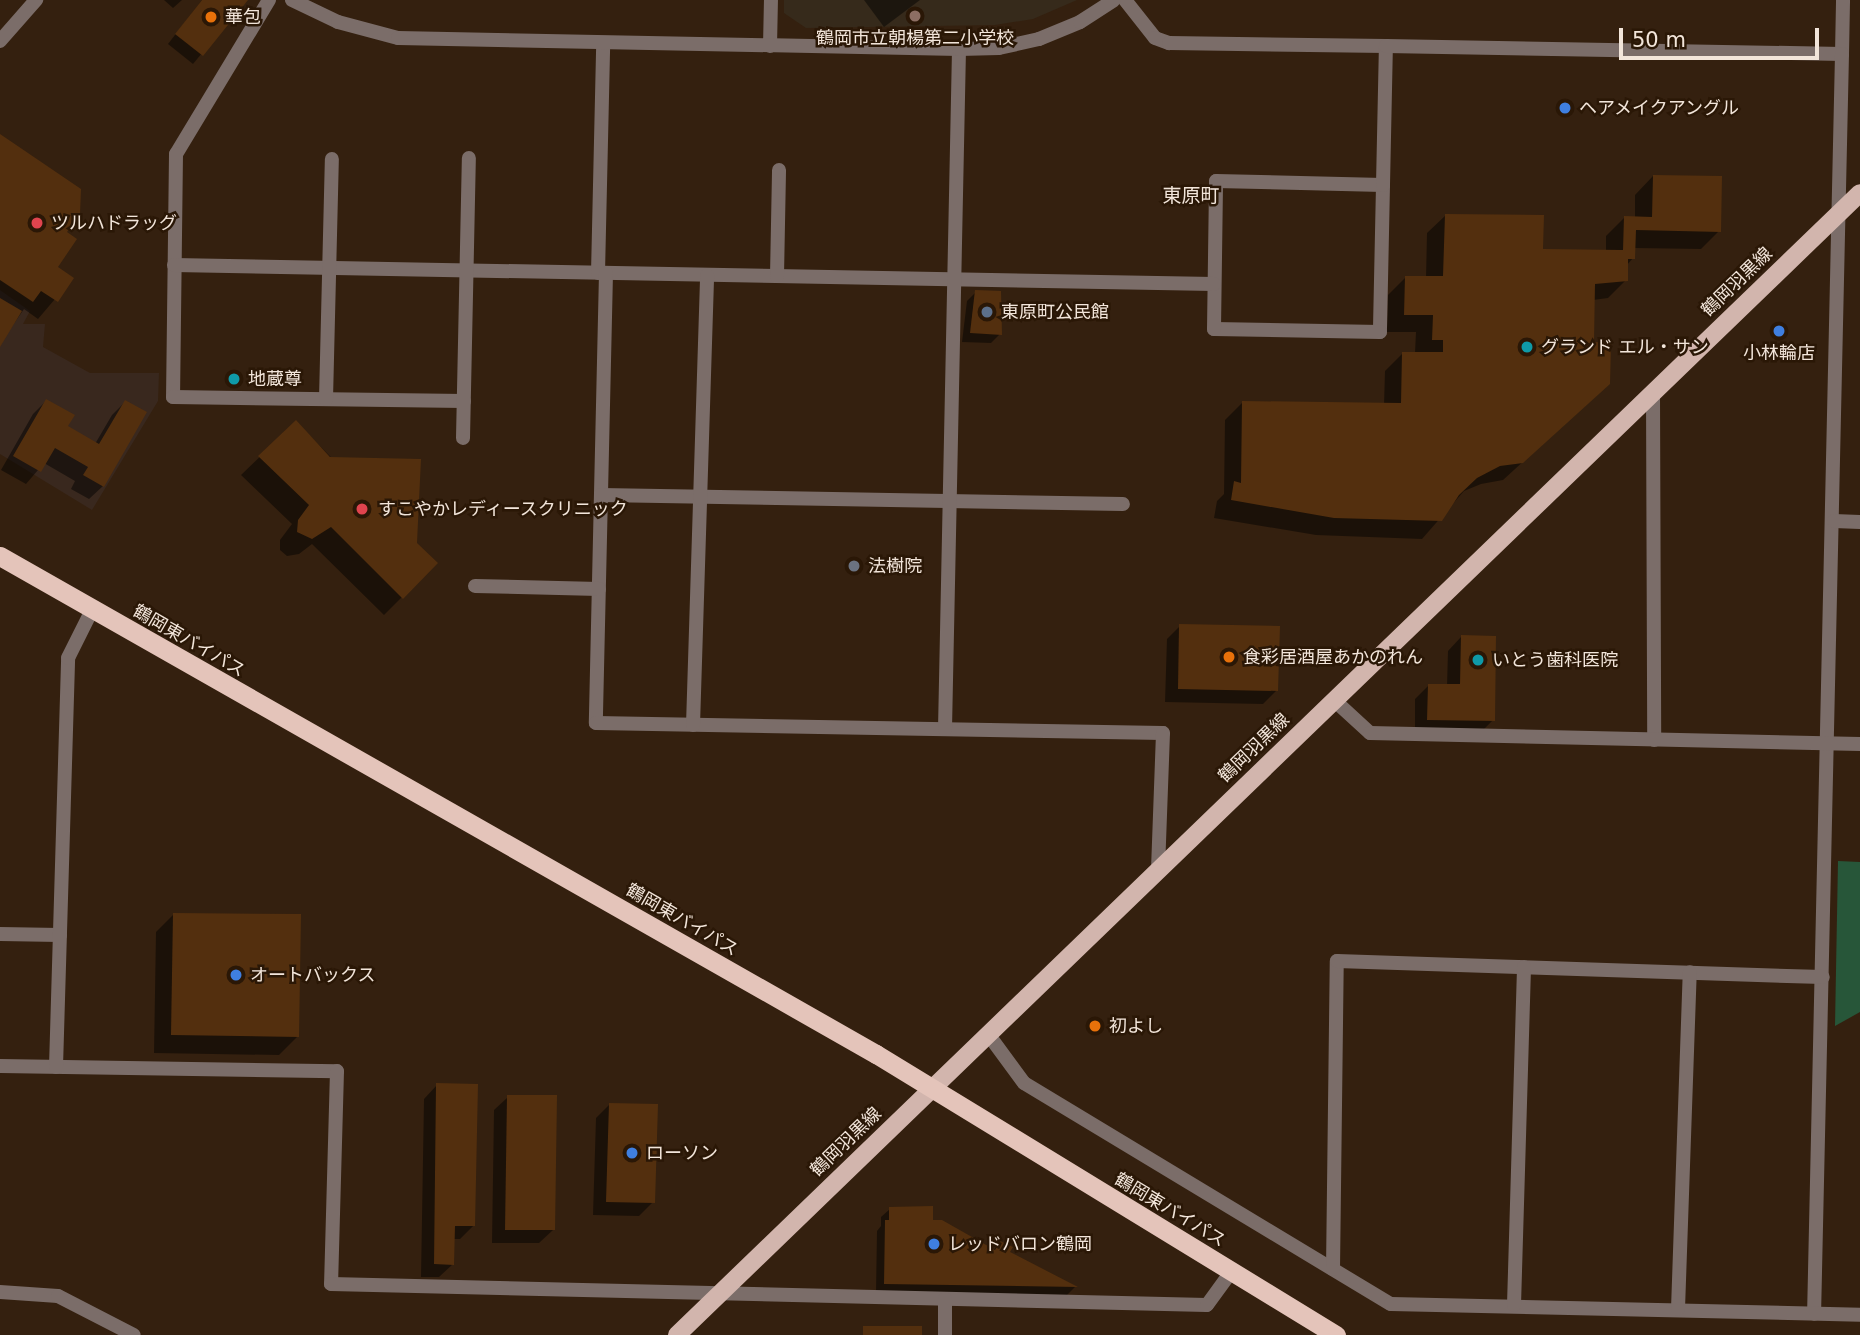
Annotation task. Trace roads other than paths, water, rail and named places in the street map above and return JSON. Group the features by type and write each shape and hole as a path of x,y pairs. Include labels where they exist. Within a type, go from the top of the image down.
{"highway":[{"name":"鶴岡東バイパス","path":"0,556 876,1054 1336,1335"}],"main road":[{"name":"鶴岡羽黒線","path":"677,1335 1860,193"}],"street":[{"path":"0,41 36,0"},
{"path":"269,0 176,154 173,397 464,401"},
{"path":"292,0 338,22 398,38 959,49 999,48 1039,39 1080,22 1114,0"},
{"path":"770,46 771,0"},
{"path":"1125,0 1155,38 1169,43 1842,54"},
{"path":"1814,1314 1834,522 1837,215 1843,0"},
{"path":"603,44 601,495 596,723 1163,733 1158,870"},
{"path":"1383,184 1216,181 1214,329 1380,332 1386,46"},
{"path":"945,729 959,49"},
{"path":"463,438 469,158"},
{"path":"326,399 332,159"},
{"path":"777,276 779,170"},
{"path":"174,265 1214,284"},
{"path":"694,724 707,275"},
{"path":"1653,393 1654,740"},
{"path":"601,495 1123,504"},
{"path":"1834,522 1860,522"},
{"path":"475,586 599,589"},
{"path":"56,1067 68,658 92,610"},
{"path":"1334,700 1370,733 1860,744"},
{"path":"0,934 60,934"},
{"path":"1333,1269 1337,961 1822,977"},
{"path":"1514,1305 1524,967"},
{"path":"1678,1309 1690,972"},
{"path":"988,1034 1024,1083 1391,1304 1860,1315"},
{"path":"0,1066 337,1071 331,1284 1207,1305 1231,1272"},
{"path":"0,1292 58,1296 134,1335"},
{"path":"945,1299 945,1335"}],"place":[{"name":"鶴岡市立朝楊第二小学校","path":"915,16"},
{"name":"華包","path":"211,17"},
{"name":"ヘアメイクアングル","path":"1565,108"},
{"name":"ツルハドラッグ","path":"37,223"},
{"name":"東原町公民館","path":"987,312"},
{"name":"小林輪店","path":"1779,331"},
{"name":"グランド エル・サン","path":"1527,347"},
{"name":"地蔵尊","path":"234,379"},
{"name":"すこやかレディースクリニック","path":"362,509"},
{"name":"法樹院","path":"854,566"},
{"name":"食彩居酒屋あかのれん","path":"1229,657"},
{"name":"いとう歯科医院","path":"1478,660"},
{"name":"オートバックス","path":"236,975"},
{"name":"初よし","path":"1095,1026"},
{"name":"ローソン","path":"632,1153"},
{"name":"レッドバロン鶴岡","path":"934,1244"}],"district":[{"name":"東原町","path":"1191,196"}]}
